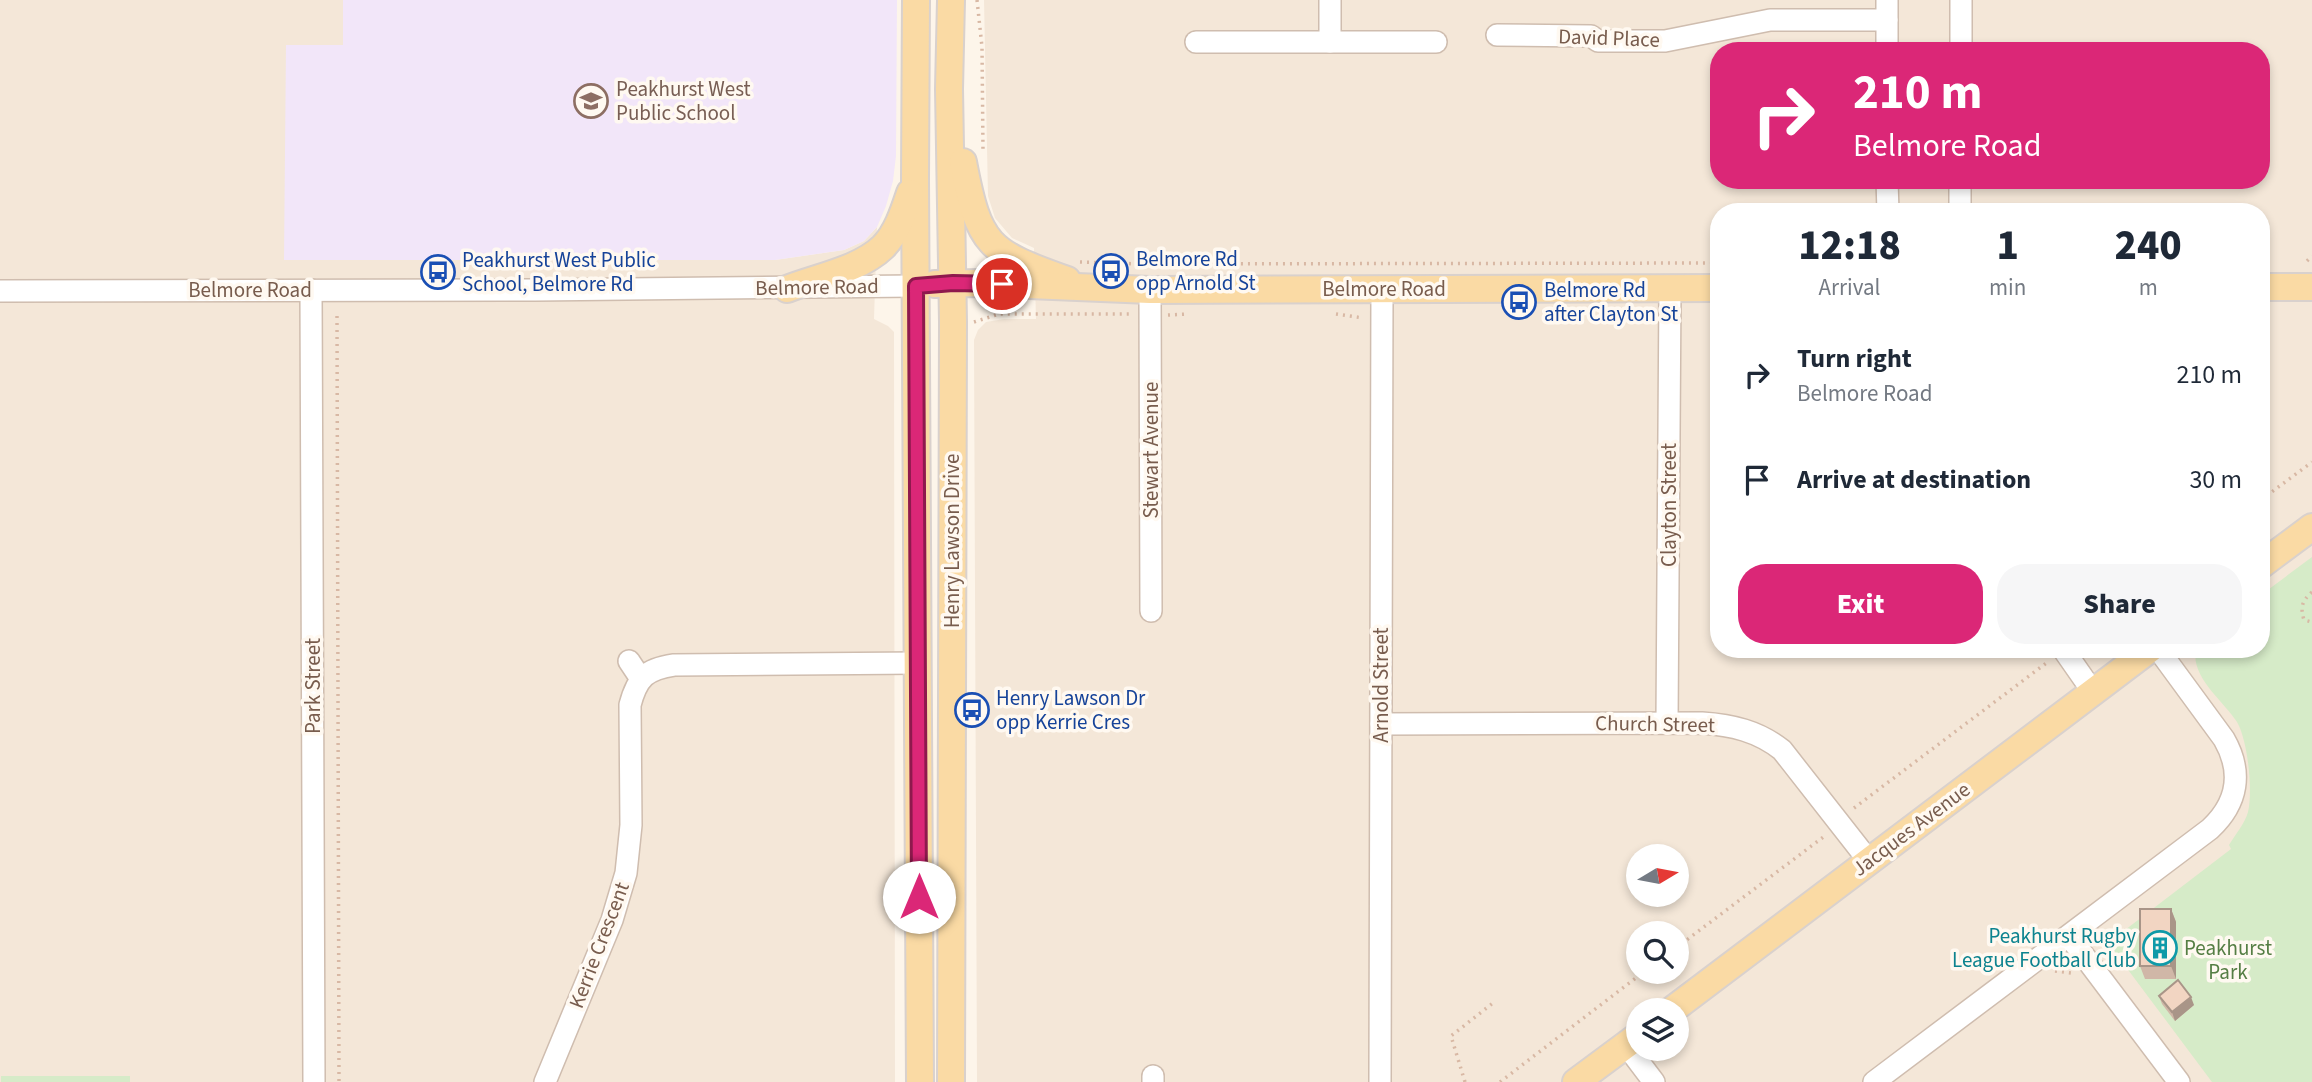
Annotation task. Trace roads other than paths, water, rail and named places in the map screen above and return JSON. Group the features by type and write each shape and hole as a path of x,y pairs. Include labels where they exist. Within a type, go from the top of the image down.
{"main road":[{"name":"Henry Lawson Drive","path":"916,0 920,1082"},
{"name":"Henry Lawson Drive","path":"951,0 951,1082"},
{"path":"949,89 974,215 988,239 1012,258 1093,289"},
{"path":"787,289 849,267 869,258 884,246 904,211 915,179"},
{"path":"2270,285 2309,274"},
{"name":"Belmore Road","path":"916,286 953,283 1150,290 1710,288"},
{"path":"2270,558 2312,527"},
{"name":"Jacques Avenue","path":"1688,998 2138,658"},
{"path":"1576,1082 1626,1044"}],"street":[{"path":"1330,0 1330,42"},
{"path":"1961,0 1961,42"},
{"name":"David Place","path":"1497,35 1591,36 1598,41 1650,41 1679,39 1770,20 1887,10 1887,42"},
{"path":"1196,42 1436,42"},
{"name":"Belmore Road","path":"0,291 787,289 916,286"},
{"name":"Arnold Street","path":"1380,1082 1382,288"},
{"name":"Clayton Street","path":"1667,722 1670,288"},
{"name":"Park Street","path":"311,290 314,1082"},
{"name":"Stewart Avenue","path":"1150,290 1151,611"},
{"path":"2069,658 2093,692"},
{"path":"1874,1082 2221,819 2235,793 2235,767 2228,746 2164,658"},
{"path":"629,661 641,679 649,671 674,665 919,663"},
{"name":"Kerrie Crescent","path":"545,1082 612,920 626,873 631,825 629,705 633,691 641,679"},
{"name":"Church Street","path":"1381,724 1667,722 1723,724 1748,731 1769,740 1794,763 1869,861"},
{"path":"2069,936 2179,1082"},
{"path":"1643,1061 1654,1082"}],"place":[{"name":"Peakhurst West Public School","path":"591,101"},
{"name":"Belmore Rd opp Arnold St","path":"1111,271"},
{"name":"Peakhurst West Public School, Belmore Rd","path":"438,272"},
{"name":"Belmore Rd after Clayton St","path":"1519,302"},
{"name":"Henry Lawson Dr opp Kerrie Cres","path":"972,710"},
{"name":"Peakhurst Rugby League Football Club","path":"2160,948"}],"park label":[{"name":"Peakhurst Park","path":"2228,960"}]}
